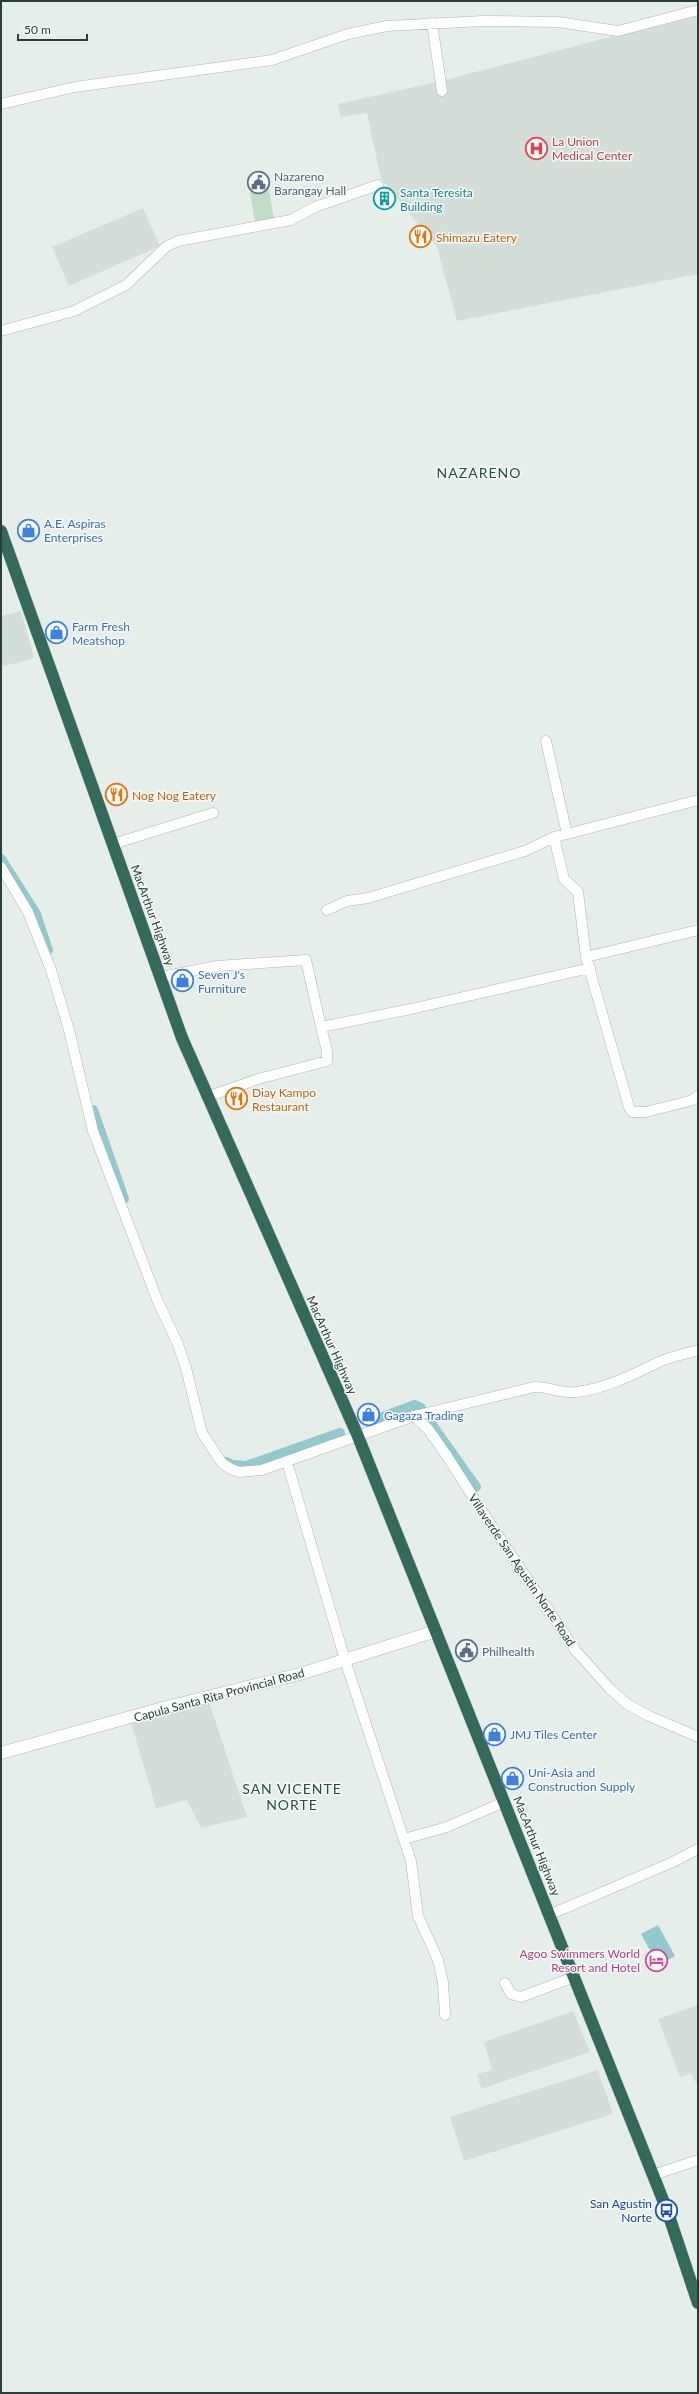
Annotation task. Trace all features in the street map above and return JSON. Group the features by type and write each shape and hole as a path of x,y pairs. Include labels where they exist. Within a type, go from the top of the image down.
{"highway":[{"name":"MacArthur Highway","path":"1,531 182,1038 357,1434 653,2176 682,2252 698,2303"}],"street":[{"path":"1,104 75,87 272,60 363,30 432,23 483,21 558,22 618,31 698,10"},
{"path":"432,23 442,91"},
{"path":"1,331 74,311 126,285 167,246 178,241 291,220 315,207 378,185"},
{"path":"546,741 567,834"},
{"path":"327,910 346,901 368,898 525,851 554,837 698,800"},
{"path":"113,844 213,813"},
{"path":"554,837 564,879 578,892 586,957 629,1107 632,1112 646,1112 693,1100 698,1096"},
{"path":"1,867 14,885 28,912 50,970 69,1030 93,1130 158,1302 181,1355 202,1434 222,1463 235,1470 262,1470 287,1462 357,1434 414,1416 534,1387 549,1387 563,1392 585,1391 640,1372 671,1357 698,1350"},
{"path":"586,957 698,930"},
{"path":"160,977 217,966 306,960 327,1051 327,1061 258,1079 207,1097"},
{"path":"321,1027 426,1006 590,968"},
{"name":"Villaverde San Agustin Norte Road","path":"414,1416 428,1429 447,1456 489,1522 576,1651 610,1689 627,1704 649,1716 698,1736"},
{"path":"287,1462 345,1660 411,1861 418,1916 438,1960 443,1982 445,2015"},
{"name":"Capula Santa Rita Provincial Road","path":"1,1754 163,1708 248,1689 436,1631"},
{"path":"404,1839 447,1827 504,1802"},
{"path":"549,1915 673,1862 698,1848"},
{"path":"504,1983 511,1994 521,1997 574,1977"},
{"path":"653,2176 698,2160"}],"shaded area":[{"name":"La Union Medical Center","path":"695,15 698,21 698,274 457,321 437,247 381,179 367,113 341,117 338,104 441,81"},
{"path":"143,208 160,246 69,286 52,247"},
{"path":"21,611 34,658 1,667 1,616"},
{"path":"208,1699 247,1817 201,1828 187,1800 156,1808 130,1719"},
{"path":"698,2005 698,2087 691,2073 680,2077 658,2019"},
{"path":"573,2011 590,2052 481,2089 477,2074 492,2070 484,2042"},
{"path":"598,2070 613,2114 464,2161 450,2117"}],"green space":[{"path":"269,189 274,220 255,223 250,191"}],"water":[{"path":"658,1925 675,1956 658,1965 641,1934"}],"waterway":[{"path":"1,859 36,914 48,950"},
{"path":"93,1110 124,1199"},
{"path":"369,1422 415,1405 421,1408"},
{"path":"427,1418 476,1487"},
{"path":"226,1462 232,1465 246,1466 340,1433"}],"place":[{"name":"La Union Medical Center","path":"536,148"},
{"name":"Nazareno Barangay Hall","path":"259,183"},
{"name":"Santa Teresita Building","path":"385,199"},
{"name":"Shimazu Eatery","path":"421,237"},
{"name":"A.E. Aspiras Enterprises","path":"28,530"},
{"name":"Farm Fresh Meatshop","path":"56,633"},
{"name":"Nog Nog Eatery","path":"117,795"},
{"name":"Seven J's Furniture","path":"182,981"},
{"name":"Diay Kampo Restaurant","path":"237,1099"},
{"name":"Gagaza Trading","path":"369,1415"},
{"name":"Philhealth","path":"467,1651"},
{"name":"JMJ Tiles Center","path":"494,1734"},
{"name":"Uni-Asia and Construction Supply","path":"512,1779"},
{"name":"Agoo Swimmers World Resort and Hotel","path":"656,1960"},
{"name":"San Agustin Norte","path":"667,2210"}],"district":[{"name":"NAZARENO","path":"479,472"},
{"name":"SAN VICENTE NORTE","path":"292,1796"}]}
